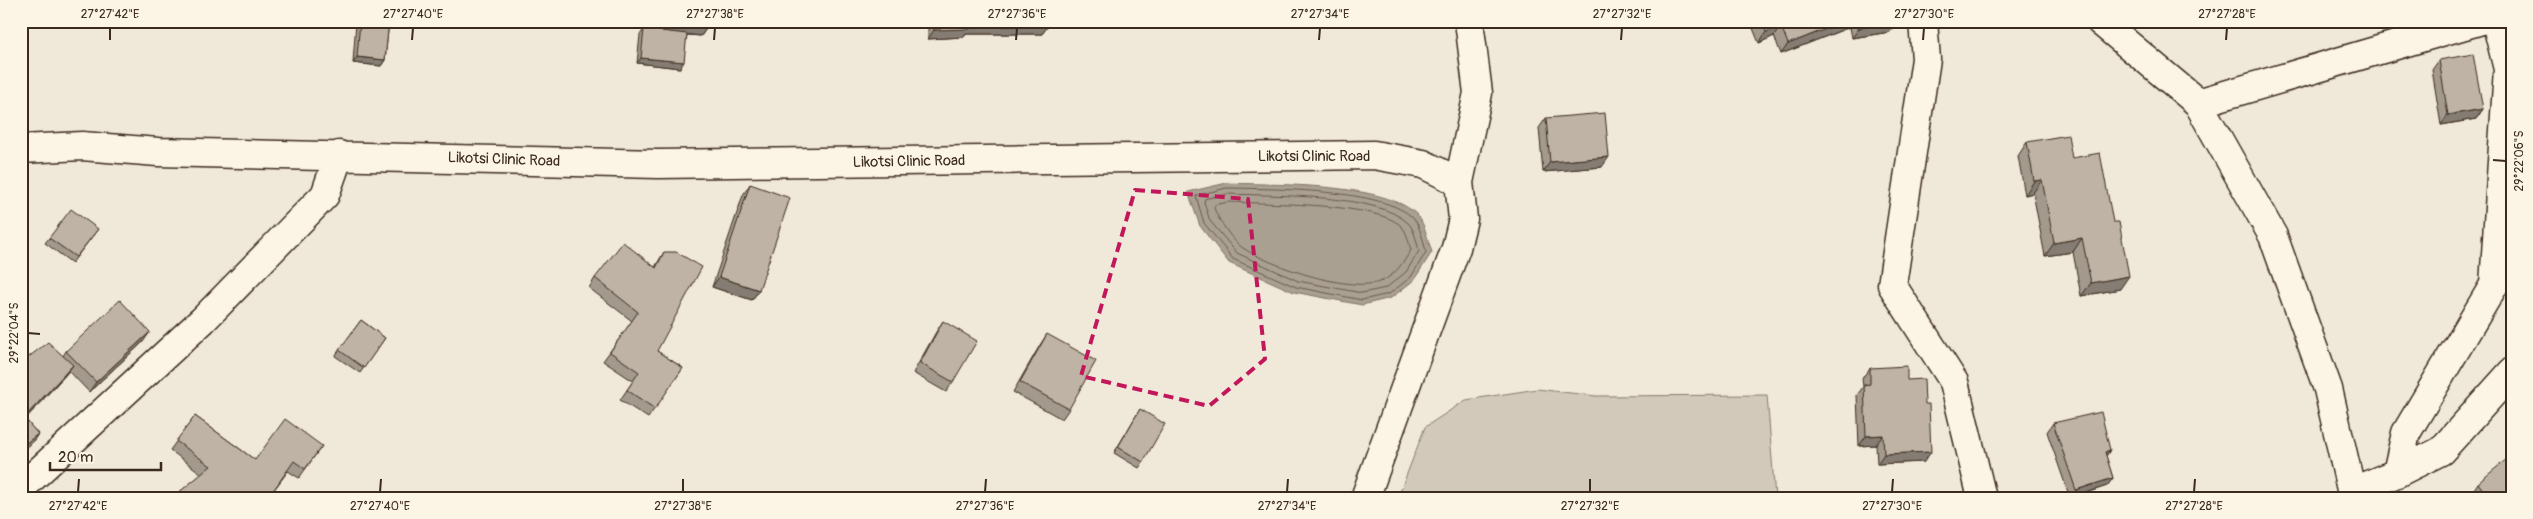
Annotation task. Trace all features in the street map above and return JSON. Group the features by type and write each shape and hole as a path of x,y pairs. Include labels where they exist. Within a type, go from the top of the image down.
{"street":[{"path":"1365,498 1456,248 1463,219 1459,182 1478,93 1469,21"},
{"path":"1924,21 1926,59 1892,286 1954,382 1982,498"},
{"path":"2100,21 2198,103 2273,236 2328,389 2352,495 2441,450 2512,372"},
{"path":"2198,103 2478,21"},
{"path":"2397,473 2406,433 2494,285 2508,70 2496,21"},
{"name":"Likotsi Clinic Road","path":"21,149 82,146 158,152 658,164 1374,155 1423,164 1459,182"},
{"path":"21,488 203,320 326,194 339,155"}],"highlighted area":[{"path":"1135,190 1248,199 1265,359 1209,406 1081,376"}],"shaded area":[{"path":"1537,389 1596,396 1767,395 1775,498 1401,498 1400,492 1425,427 1466,400"}],"water":[{"path":"1227,183 1328,187 1382,197 1403,205 1418,216 1432,252 1414,280 1391,298 1362,305 1294,292 1229,263 1200,226 1188,192"}],"building":[{"path":"360,21 389,21 385,60 357,57"},
{"path":"672,21 708,21 708,26"},
{"path":"934,21 1048,21 1048,26 970,26 970,29 934,30"},
{"path":"1761,21 1846,21 1788,44 1781,26 1766,32"},
{"path":"1858,21 1897,21 1897,22 1859,28"},
{"path":"644,29 687,34 684,62 641,58"},
{"path":"2473,54 2483,109 2448,115 2439,60"},
{"path":"1605,113 1609,157 1550,162 1546,118"},
{"path":"2068,135 2072,158 2100,153 2113,222 2119,222 2129,276 2091,283 2082,238 2054,243 2042,180 2034,181 2027,142"},
{"path":"750,184 790,198 759,290 719,277"},
{"path":"71,209 98,229 76,257 49,238"},
{"path":"623,242 656,268 664,252 676,252 702,267 657,351 683,368 655,409 627,390 639,372 610,352 638,312 595,278"},
{"path":"120,300 150,332 96,382 66,351"},
{"path":"361,320 385,338 364,368 339,350"},
{"path":"943,321 977,341 953,382 920,363"},
{"path":"1047,334 1096,361 1069,409 1020,382"},
{"path":"48,342 73,365 24,418 38,434 21,447 21,363"},
{"path":"1907,366 1907,380 1924,379 1925,404 1929,404 1931,452 1884,454 1883,435 1866,436 1864,385 1870,384 1870,368"},
{"path":"1140,409 1165,424 1143,462 1118,447"},
{"path":"2101,412 2110,450 2105,452 2113,478 2076,490 2053,423"},
{"path":"195,416 255,460 285,419 322,446 305,469 294,461 268,498 254,498 250,495 246,498 172,498 211,466 176,441"},
{"path":"2508,458 2512,463 2512,498 2489,498 2478,483"}]}
